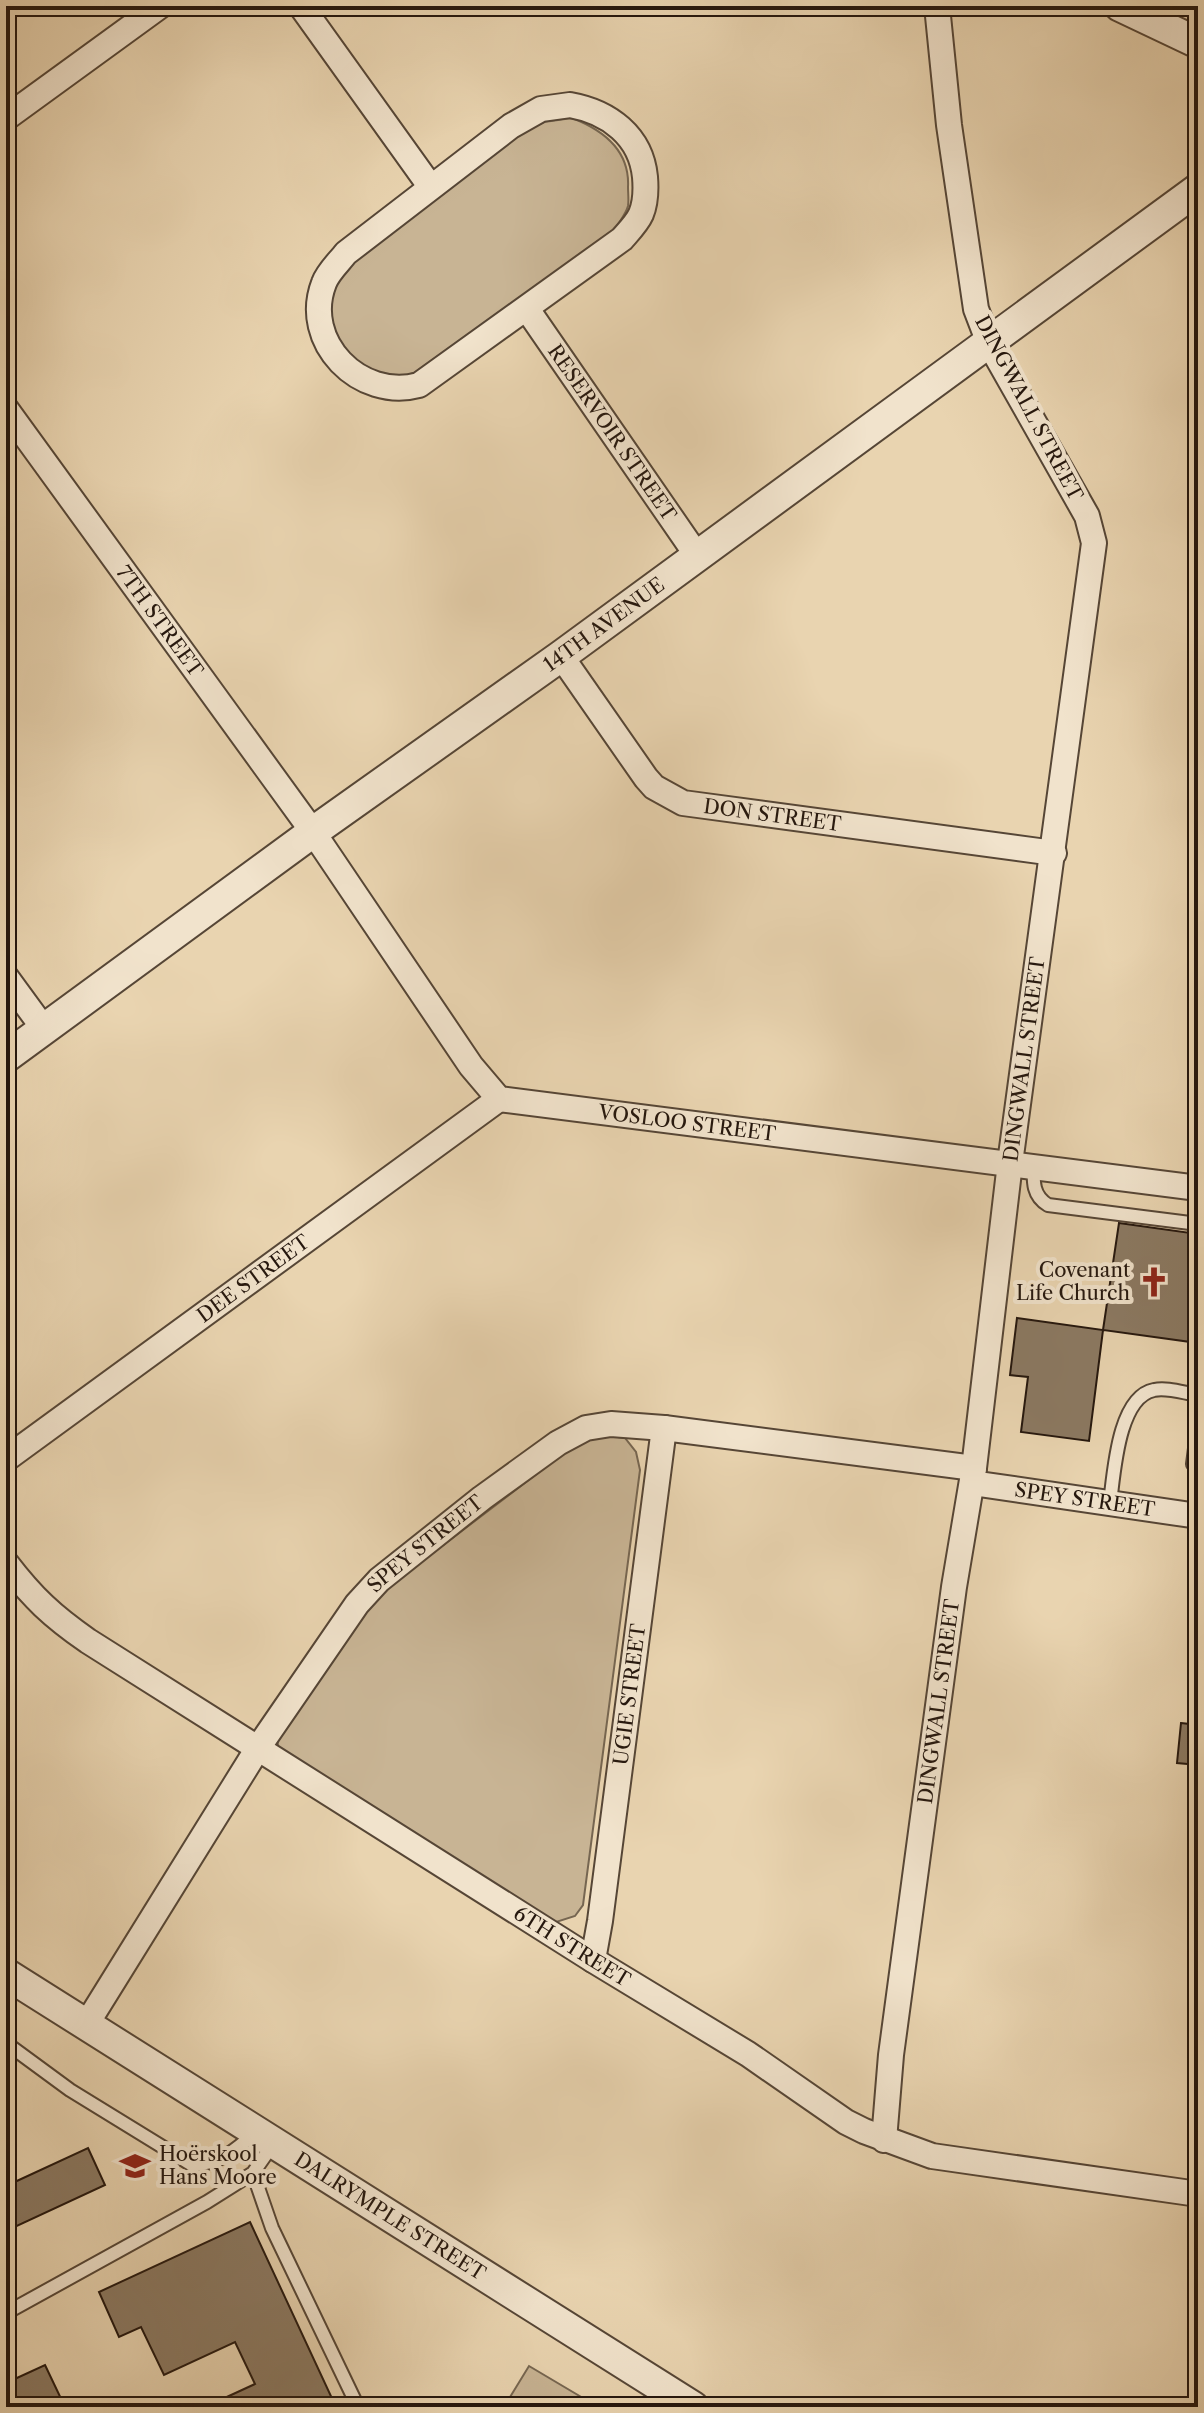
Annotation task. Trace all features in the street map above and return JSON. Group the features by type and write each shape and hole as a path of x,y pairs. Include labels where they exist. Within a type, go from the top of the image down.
{"street":[{"path":"6,118 160,6"},
{"path":"301,6 430,186"},
{"name":"DINGWALL STREET","path":"884,2140 891,2055 954,1587 1022,1164 1054,853 1094,543 1087,516 980,324 972,292 937,6"},
{"path":"1125,7 1198,43"},
{"path":"570,105 586,108 614,122 633,141 644,169 645,199 641,214 622,239 419,385 397,389 376,386 352,374 333,351 320,322 324,284 346,253 430,186 511,126 541,109 570,105"},
{"name":"14TH AVENUE","path":"6,1057 313,832 561,656 696,554 1198,189"},
{"name":"RESERVOIR STREET","path":"527,309 696,554"},
{"name":"7TH STREET","path":"6,409 313,832"},
{"name":"DON STREET","path":"561,656 646,778 654,787 683,803 1054,853"},
{"path":"313,832 471,1066 499,1099"},
{"path":"6,977 44,1029"},
{"name":"VOSLOO STREET","path":"499,1099 1198,1188"},
{"name":"DEE STREET","path":"6,1459 499,1099"},
{"name":"SPEY STREET","path":"86,2025 258,1748 357,1604 379,1580 482,1498 558,1443 586,1428 611,1424 664,1428 973,1476 1110,1503 1198,1516"},
{"name":"UGIE STREET","path":"593,1960 664,1428"},
{"name":"6TH STREET","path":"6,1563 53,1617 593,1960 748,2054 846,2122 884,2140 932,2156 1198,2194"},
{"name":"DALRYMPLE STREET","path":"6,1974 693,2407"}],"lane":[{"path":"1022,1164 1033,1180 1040,1200 1048,1205 1198,1224"},
{"path":"1110,1503 1118,1443 1134,1401 1147,1392 1159,1389 1198,1395"},
{"path":"1193,1464 1198,1425"},
{"path":"6,2043 70,2090 192,2165 216,2161 265,2138"},
{"path":"265,2138 253,2173 272,2228 358,2407"},
{"path":"6,2313 207,2202 253,2173"}],"shaded area":[{"path":"572,118 604,135 624,162 628,204 615,229 414,373 393,379 351,365 325,324 331,278 518,134 544,122"},
{"path":"596,1434 625,1438 636,1452 640,1470 583,1905 575,1916 550,1924 284,1757 277,1735 366,1604 560,1456"},
{"path":"529,2366 598,2407 504,2407"}],"building":[{"name":"Covenant Life Church","path":"1119,1223 1198,1234 1198,1343 1103,1330"},
{"path":"1017,1318 1103,1330 1089,1441 1021,1432 1028,1377 1010,1375"},
{"path":"1181,1723 1198,1725 1198,1765 1177,1763"},
{"path":"88,2148 105,2185 6,2231 6,2186"},
{"path":"250,2222 336,2407 205,2407 255,2384 235,2342 164,2375 141,2327 119,2337 99,2292"},
{"path":"45,2365 65,2407 6,2407 6,2383"}],"place":[{"name":"Covenant Life Church","path":"1154,1282"},
{"name":"Hoërskool Hans Moore","path":"135,2166"}]}
